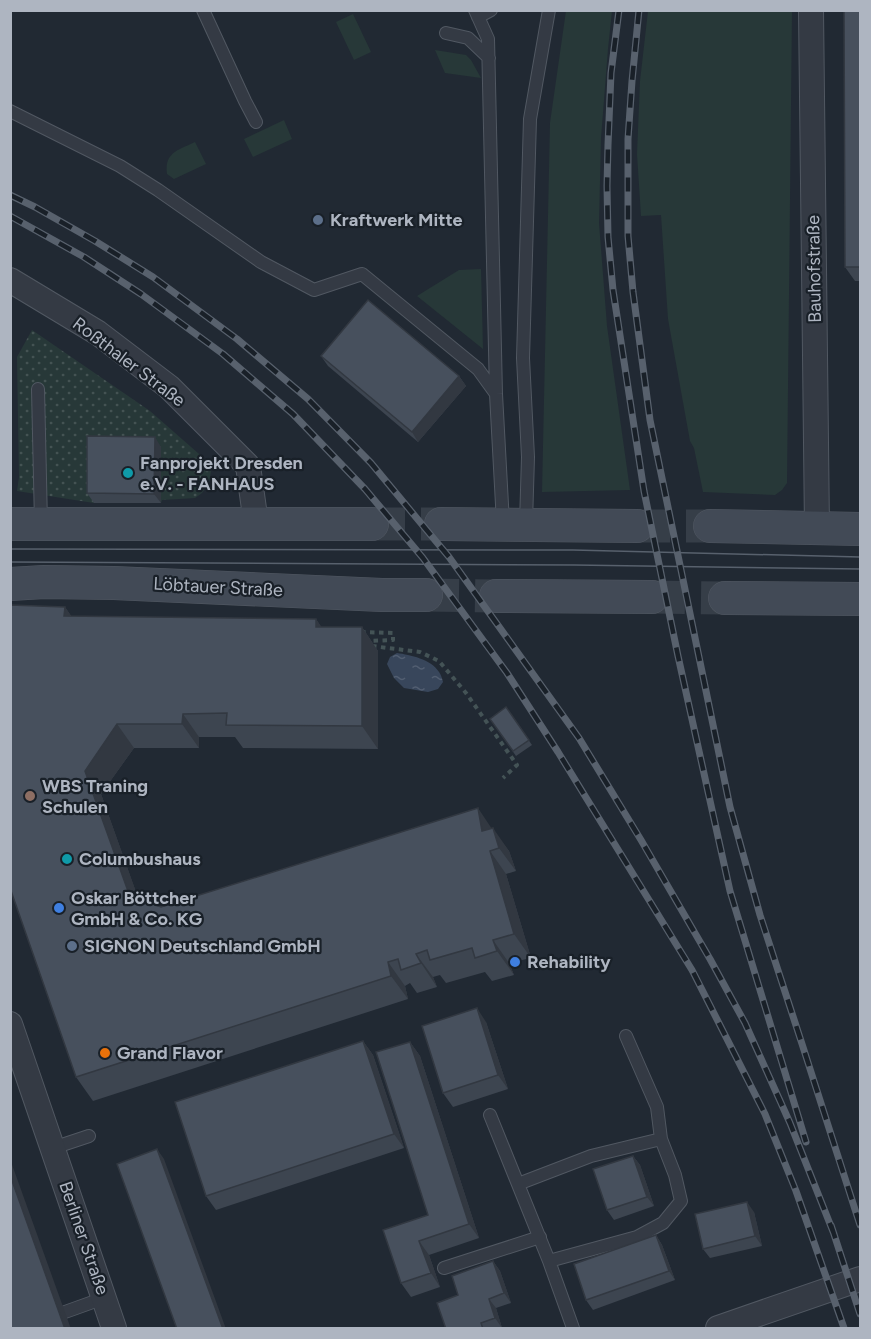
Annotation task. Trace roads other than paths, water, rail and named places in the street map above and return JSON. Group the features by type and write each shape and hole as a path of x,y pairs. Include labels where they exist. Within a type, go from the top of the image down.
{"main road":[{"path":"26,524 372,524"},
{"path":"441,524 637,526"},
{"path":"710,526 861,529"},
{"name":"Löbtauer Straße","path":"10,584 114,583 426,595"},
{"path":"496,596 652,597"},
{"path":"725,598 861,599"}],"street":[{"name":"Bauhofstraße","path":"811,10 817,528"},
{"name":"Roßthaler Straße","path":"10,280 98,333 169,387 225,442 248,466 256,523"},
{"name":"Berliner Straße","path":"10,1024 114,1329"},
{"path":"718,1329 861,1278"}],"lane":[{"path":"203,10 256,122"},
{"path":"491,10 477,14 488,39 489,58 496,394 515,524"},
{"path":"515,524 528,457 523,358 530,119 549,10"},
{"path":"446,33 468,38 489,58"},
{"path":"10,111 120,166 187,209 261,262 314,290 362,274 478,369 496,394"},
{"path":"26,524 38,389"},
{"path":"549,1261 637,1238 663,1223 681,1201 675,1174 661,1140 657,1107 626,1036"},
{"path":"490,1115 540,1237 573,1329"},
{"path":"53,1148 88,1136"},
{"path":"518,1184 591,1156 661,1140"},
{"path":"444,1268 540,1237"},
{"path":"65,1312 104,1298"}],"water":[{"path":"397,653 420,658 431,664 440,674 443,682 438,689 428,692 404,688 394,678 387,664 390,657"}],"tunnel":[{"path":"372,524 441,524"},
{"path":"637,526 710,526"},
{"path":"426,595 496,596"},
{"path":"652,597 725,598"}],"tram line":[{"path":"10,549 573,550 860,557"},
{"path":"10,562 860,569"}],"railway":[{"path":"619,10 611,73 607,186 608,237 613,290 644,491 730,891 806,1142"},
{"path":"639,10 628,139 628,236 650,420 730,807 760,915 860,1225"},
{"path":"10,195 95,241 153,277 237,339 308,399 371,463 449,557 579,738 710,959 745,1023 790,1123 834,1234"},
{"path":"10,216 84,257 141,294 223,354 293,414 365,489 423,558 507,673 692,970 765,1114 796,1191 844,1328"},
{"path":"831,1225 860,1314"}],"place":[{"name":"Kraftwerk Mitte","path":"318,220"},
{"name":"Fanprojekt Dresden e.V. - FANHAUS","path":"128,473"},
{"name":"WBS Traning Schulen","path":"30,796"},
{"name":"Columbushaus","path":"67,859"},
{"name":"Oskar Böttcher GmbH & Co. KG","path":"59,908"},
{"name":"SIGNON Deutschland GmbH","path":"72,946"},
{"name":"Rehability","path":"515,962"},
{"name":"Grand Flavor","path":"105,1053"}]}
